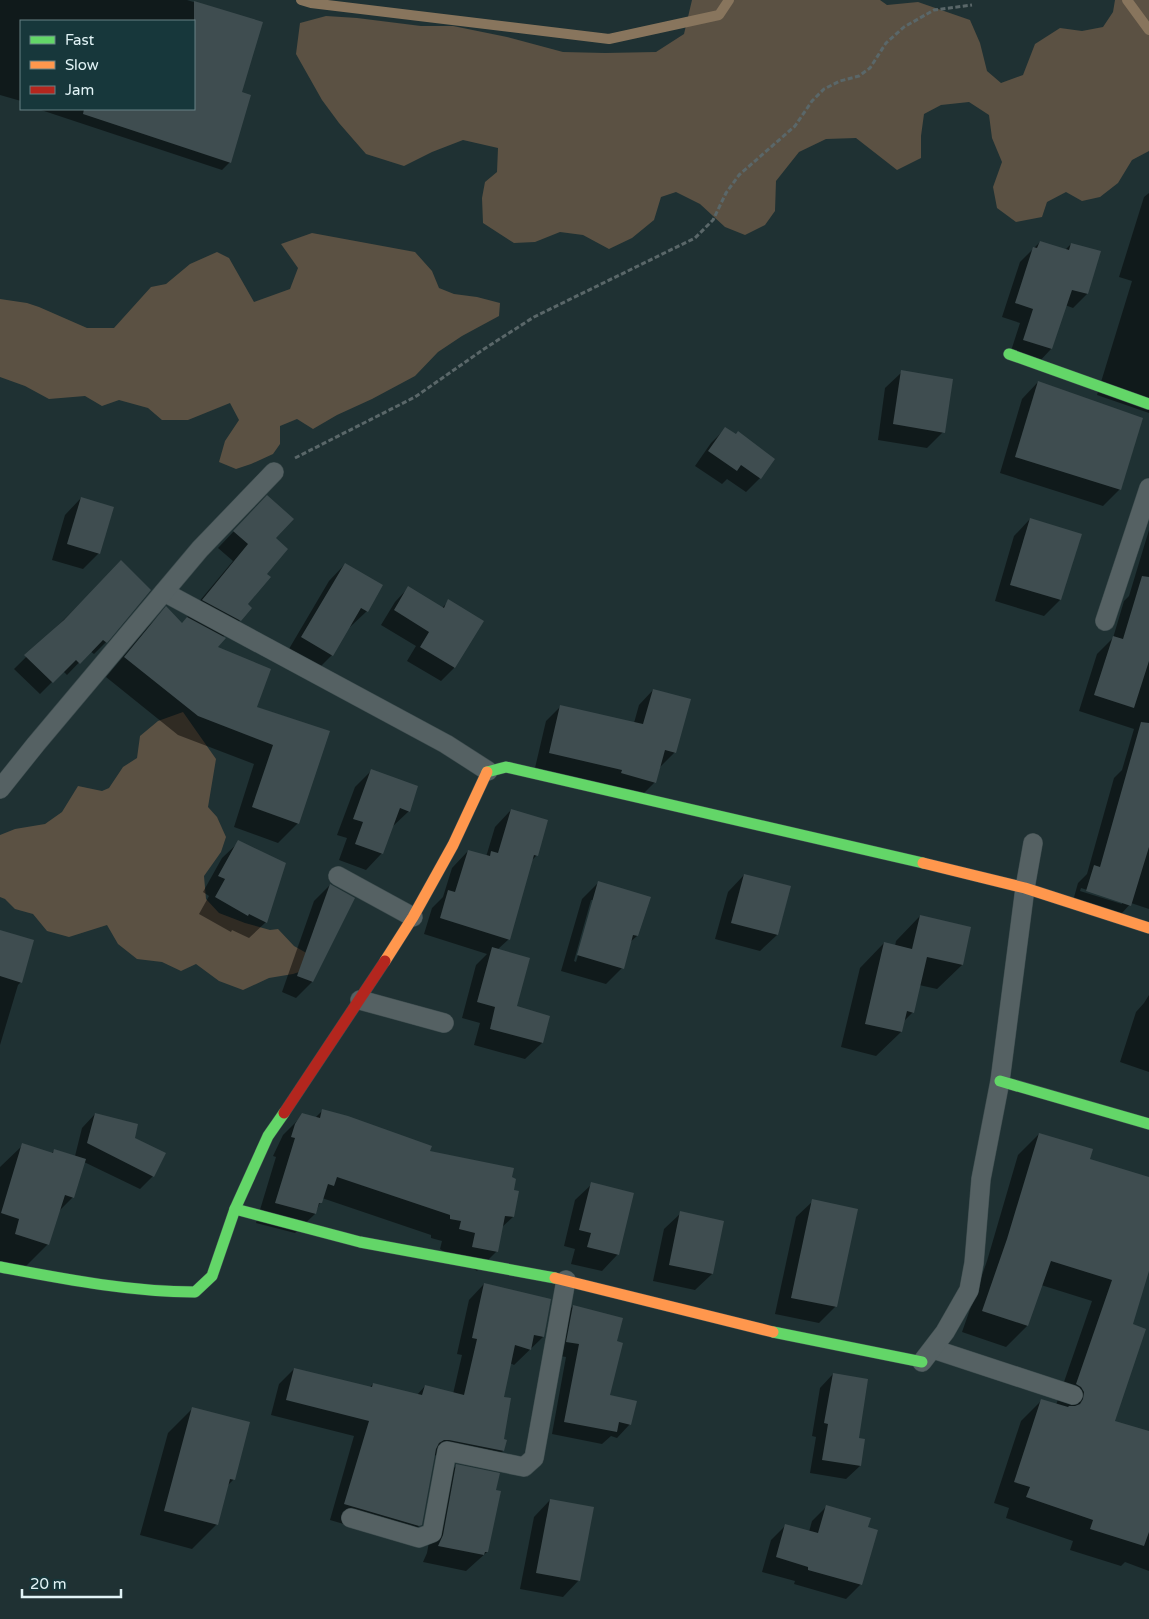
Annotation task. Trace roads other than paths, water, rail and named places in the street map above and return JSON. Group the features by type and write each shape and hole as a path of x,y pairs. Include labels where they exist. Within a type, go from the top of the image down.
{"street":[{"path":"1009,354 1149,404"},
{"path":"0,1267 81,1282 170,1292 194,1292 212,1276 235,1209 268,1136 360,1000 413,917 453,845 488,771 506,767 837,843 1025,888 1149,928"},
{"path":"1000,1082 1149,1124"},
{"path":"235,1209 360,1242 566,1280 756,1329 927,1356"}],"lane":[{"path":"0,789 200,549 274,472"},
{"path":"1105,621 1149,488"},
{"path":"164,592 446,744 488,771"},
{"path":"1033,843 1025,888 1000,1082 981,1179 974,1263 969,1290 945,1332 927,1356 1073,1395"},
{"path":"338,876 413,917"},
{"path":"360,1000 444,1023"},
{"path":"351,1518 419,1538 432,1533 447,1451 524,1467 534,1458 566,1280"}],"waterway":[{"path":"301,0 311,3 609,39 719,15 729,0"},
{"path":"1127,0 1149,30"}]}
